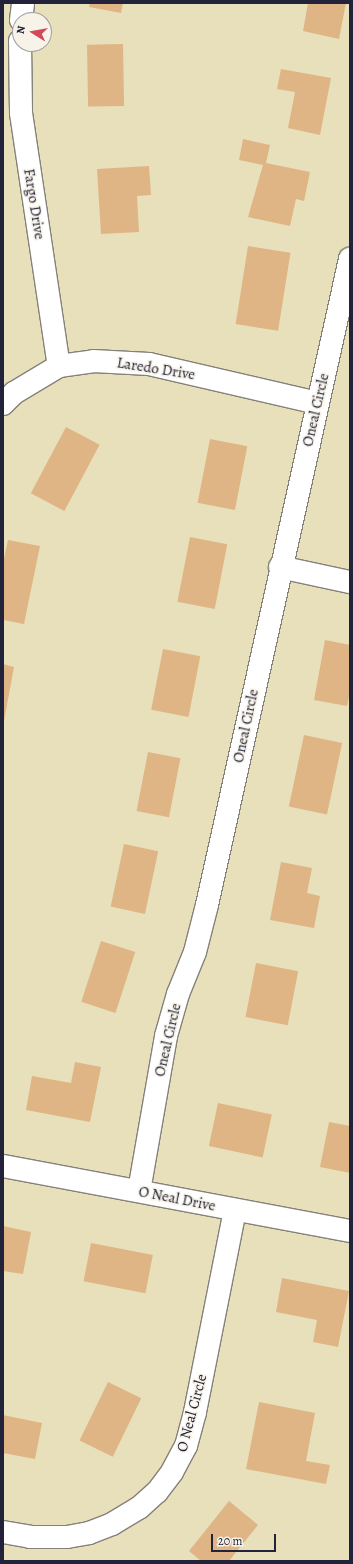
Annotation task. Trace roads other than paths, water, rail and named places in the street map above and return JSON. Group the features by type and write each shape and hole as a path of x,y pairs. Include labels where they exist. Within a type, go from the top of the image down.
{"street":[{"name":"Fargo Drive","path":"20,52 21,113 60,366"},
{"name":"Oneal Circle","path":"139,1191 166,1036 178,994 195,952 207,905 280,567 350,259"},
{"name":"Laredo Drive","path":"3,404 14,393 60,366 93,361 149,364 318,403"},
{"path":"280,567 350,582"},
{"name":"O Neal Drive","path":"3,1166 350,1231"},
{"name":"O Neal Circle","path":"3,1532 30,1537 67,1537 89,1533 112,1524 139,1508 157,1492 172,1472 186,1446 195,1412 235,1210"}]}
